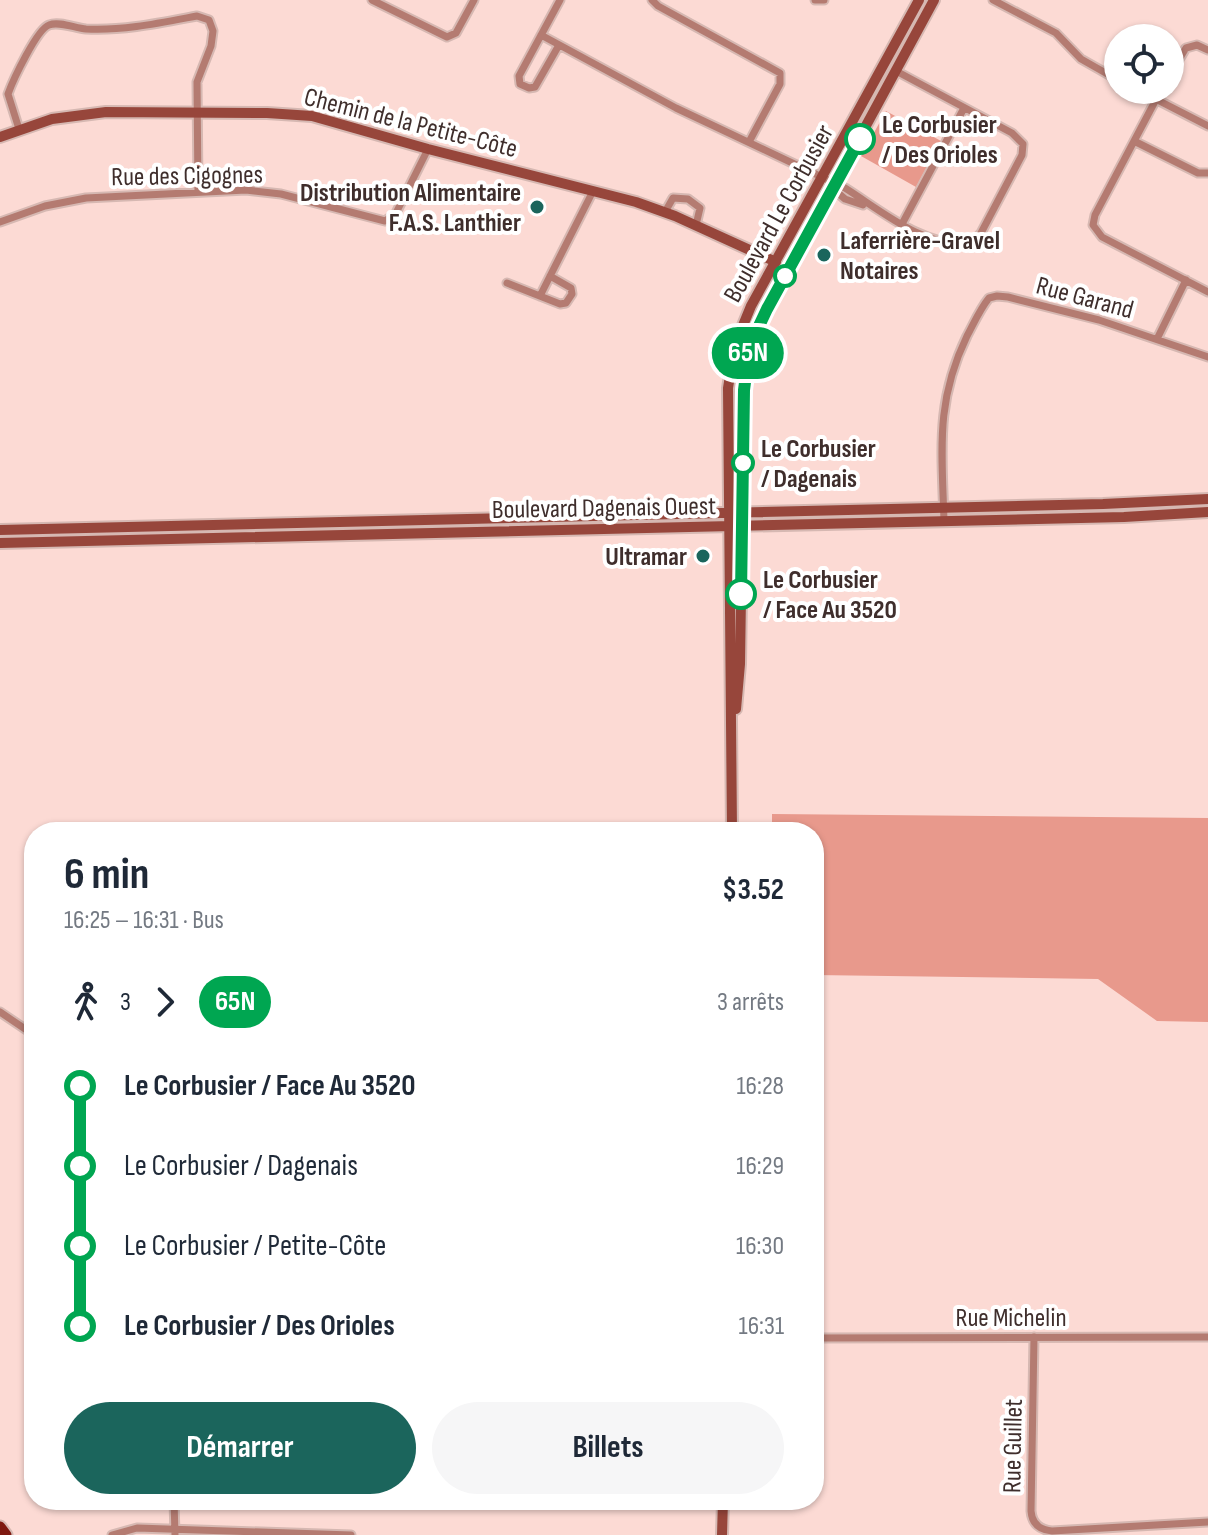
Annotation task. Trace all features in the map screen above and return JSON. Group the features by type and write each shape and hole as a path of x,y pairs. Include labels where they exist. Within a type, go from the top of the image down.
{"main road":[{"path":"0,1527 6,1535"}],"street":[{"path":"372,0 447,37 457,31 474,0"},
{"path":"559,45 535,87 523,86 518,79 560,0"},
{"path":"652,0 780,73 781,82 749,142"},
{"path":"815,0 824,0"},
{"name":"Boulevard Le Corbusier","path":"732,822 729,368 741,329 919,0"},
{"name":"Boulevard Le Corbusier","path":"733,750 740,664 744,390 750,345 934,0"},
{"path":"993,0 1056,33 1081,59 1104,72"},
{"path":"19,129 8,94 40,32 51,24 118,29 197,16 207,18 213,25 213,35 198,79 198,191"},
{"path":"541,35 676,108 823,178 845,199 870,207 933,240 964,245 975,242 1024,147 1016,135 896,71"},
{"path":"1184,51 1197,45 1208,50"},
{"path":"1154,104 1094,217 1094,227 1102,237 1208,292"},
{"path":"1164,104 1208,126"},
{"path":"902,224 964,108"},
{"name":"Chemin de la Petite-Côte","path":"0,137 52,119 80,114 285,114 319,117 665,212 776,262"},
{"path":"1134,141 1200,174 1208,173"},
{"name":"Rue des Cigognes","path":"0,222 80,198 246,190 274,192 388,221 396,213 428,149"},
{"path":"540,296 593,191"},
{"path":"665,212 673,198 688,199 700,208 696,225"},
{"path":"507,283 563,304 571,296 570,287 550,276"},
{"path":"1157,339 1186,280"},
{"name":"Rue Garand","path":"944,521 942,423 947,387 958,355 989,298 1008,297 1090,317 1208,357"},
{"name":"Boulevard Dagenais Ouest","path":"0,530 1164,503 1208,499"},
{"name":"Boulevard Dagenais Ouest","path":"0,543 1164,516 1208,512"},
{"path":"0,1012 24,1026"},
{"name":"Rue Guillet","path":"1034,1337 1031,1511 1037,1526 1053,1531 1208,1522"},
{"name":"Rue Michelin","path":"824,1338 1208,1337"},
{"path":"174,1510 174,1532"},
{"path":"722,1535 723,1510"},
{"path":"112,1535 130,1529 351,1535"}],"shaded area":[{"path":"886,111 941,141 916,187 861,156"},
{"path":"772,814 1208,818 1208,1022 1157,1021 1098,979 824,975 824,822 772,822"}],"bus line":[{"name":"65N","path":"741,594 744,390 750,345 860,139"}],"place":[{"name":"Le Corbusier / Des Orioles","path":"860,139"},
{"name":"Distribution Alimentaire F.A.S. Lanthier","path":"537,207"},
{"name":"Laferrière-Gravel Notaires","path":"824,255"},
{"name":"Le Corbusier / Dagenais","path":"743,463"},
{"name":"Ultramar","path":"703,556"},
{"name":"Le Corbusier / Face Au 3520","path":"741,594"}]}
